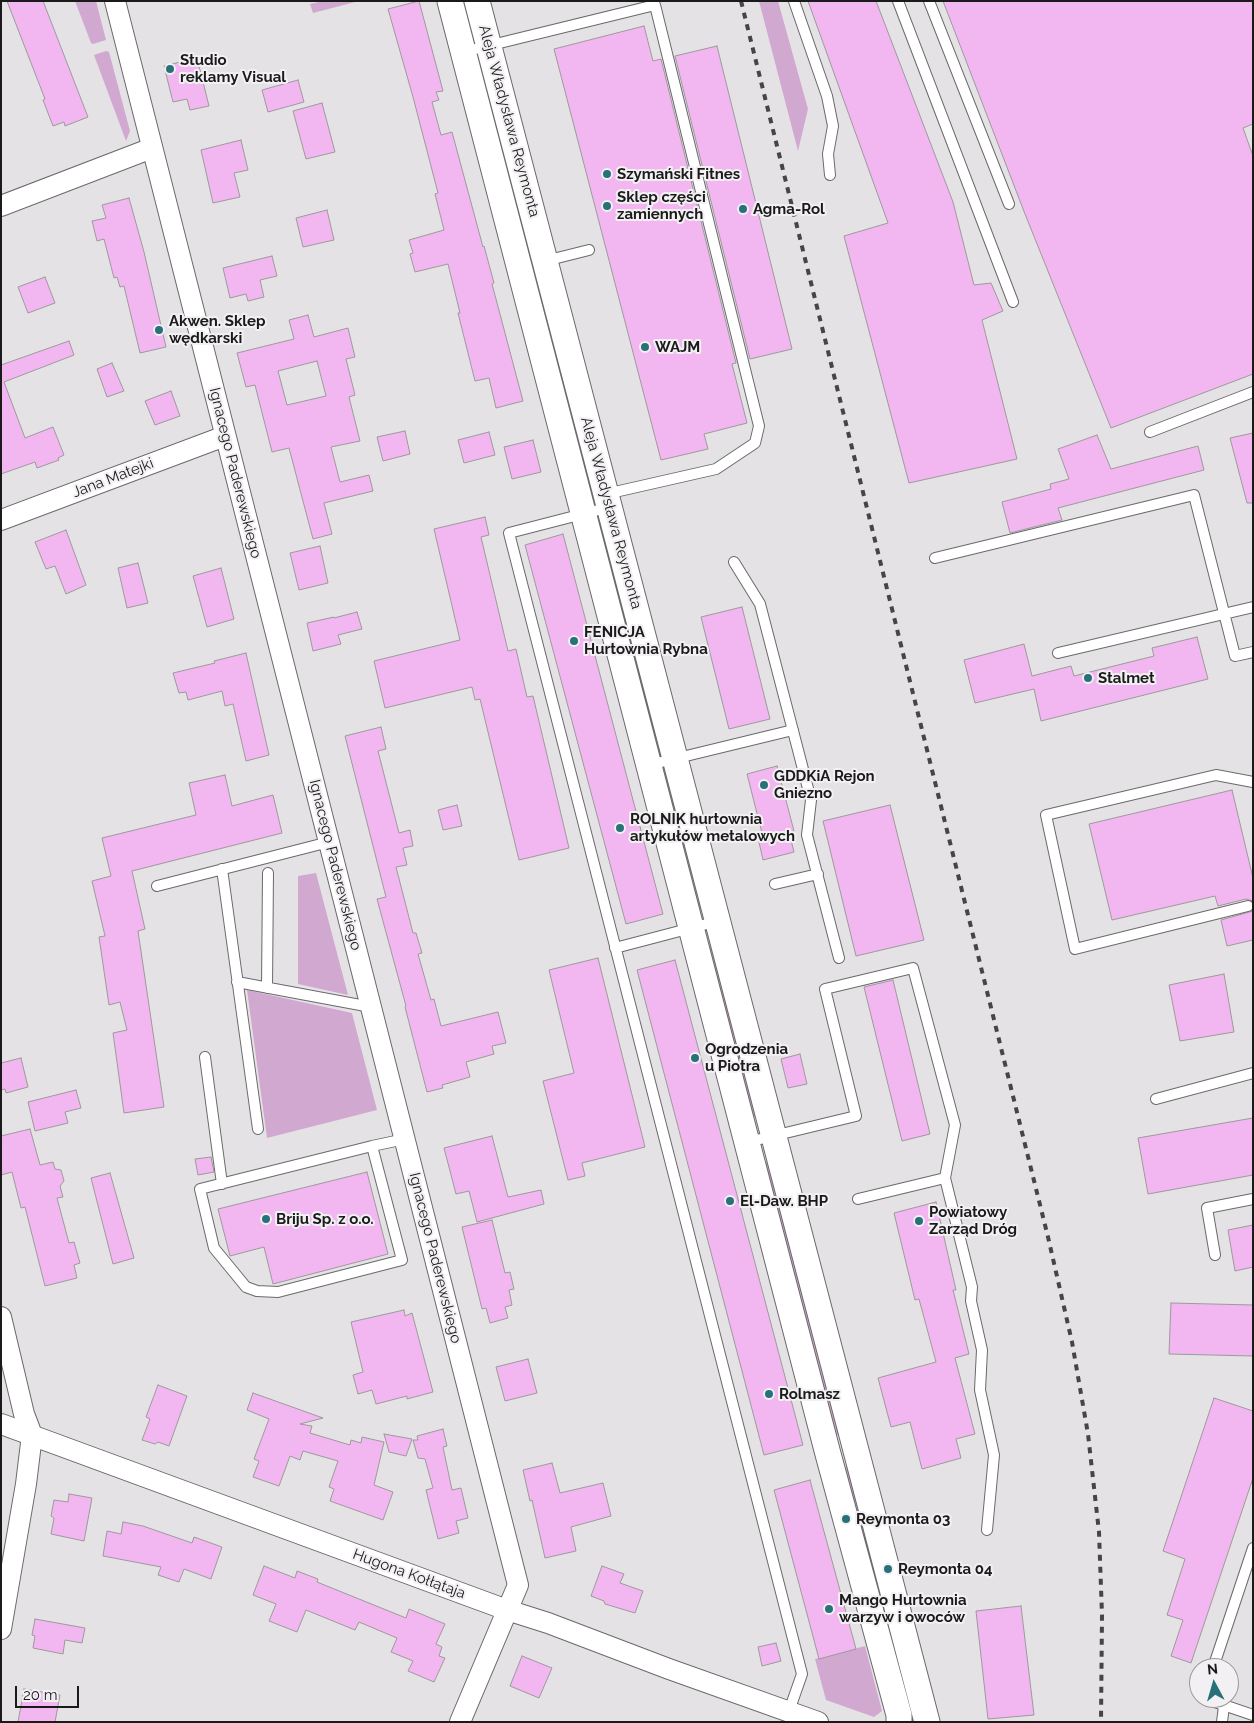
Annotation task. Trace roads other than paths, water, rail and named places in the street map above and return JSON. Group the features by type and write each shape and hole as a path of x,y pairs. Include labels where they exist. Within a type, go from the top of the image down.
{"street":[{"name":"Ignacego Paderewskiego","path":"115,1 518,1585 460,1722"},
{"name":"Aleja Władysława Reymonta","path":"450,1 747,1142 927,1722"},
{"name":"Aleja Władysława Reymonta","path":"477,1 774,1135 899,1722"},
{"path":"1,206 152,148"},
{"name":"Jana Matejki","path":"1,520 225,436"},
{"path":"1,1317 24,1414 32,1435 26,1484 1,1629"},
{"name":"Hugona Kołłątaja","path":"1,1424 818,1722"}],"lane":[{"path":"794,1 827,96 833,126 828,154 830,175"},
{"path":"898,1 1013,302"},
{"path":"929,1 1009,204"},
{"path":"464,52 655,5 759,426 755,442 716,469 608,501 584,514 509,533 802,1674 789,1711"},
{"path":"546,262 589,250"},
{"path":"1150,432 1253,392"},
{"path":"935,558 1194,496 1235,656 1253,652"},
{"path":"734,562 760,604 811,800 807,835 839,958"},
{"path":"1058,653 1253,607"},
{"path":"649,765 793,730"},
{"path":"1248,906 1075,949 1046,815 1216,775 1253,782"},
{"path":"157,886 329,842"},
{"path":"222,869 258,1129"},
{"path":"267,988 268,873"},
{"path":"776,884 818,874"},
{"path":"615,948 718,921"},
{"path":"747,1142 856,1116 826,989 913,968 955,1125 945,1178 972,1287 970,1301 982,1350 980,1390 994,1455 987,1530"},
{"path":"237,982 371,1007"},
{"path":"205,1057 222,1184"},
{"path":"1156,1099 1253,1073"},
{"path":"372,1146 402,1260 278,1292 257,1291 246,1287 214,1248 200,1189 372,1146 405,1139"},
{"path":"858,1199 945,1178"},
{"path":"1214,1255 1207,1208 1253,1199"},
{"path":"1216,1658 1253,1548"},
{"path":"1222,1722 1224,1708"},
{"path":"1230,1708 1253,1715"}],"railway":[{"path":"741,1 1048,1237 1072,1342 1088,1434 1099,1532 1102,1615 1101,1722"}],"place":[{"name":"Studio reklamy Visual","path":"170,69"},
{"name":"Szymański Fitnes","path":"607,174"},
{"name":"Sklep części zamiennych","path":"607,206"},
{"name":"Agma-Rol","path":"743,209"},
{"name":"Akwen. Sklep wędkarski","path":"159,330"},
{"name":"WAJM","path":"645,347"},
{"name":"FENICJA Hurtownia Rybna","path":"574,641"},
{"name":"Stalmet","path":"1088,678"},
{"name":"GDDKiA Rejon Gniezno","path":"764,785"},
{"name":"ROLNIK hurtownia artykułów metalowych","path":"620,828"},
{"name":"Ogrodzenia u Piotra","path":"695,1058"},
{"name":"El-Daw. BHP","path":"730,1201"},
{"name":"Briju Sp. z o.o.","path":"266,1219"},
{"name":"Powiatowy Zarząd Dróg","path":"919,1221"},
{"name":"Rolmasz","path":"769,1394"},
{"name":"Reymonta 03","path":"846,1519"},
{"name":"Reymonta 04","path":"888,1569"},
{"name":"Mango Hurtownia warzyw i owoców","path":"829,1609"}]}
